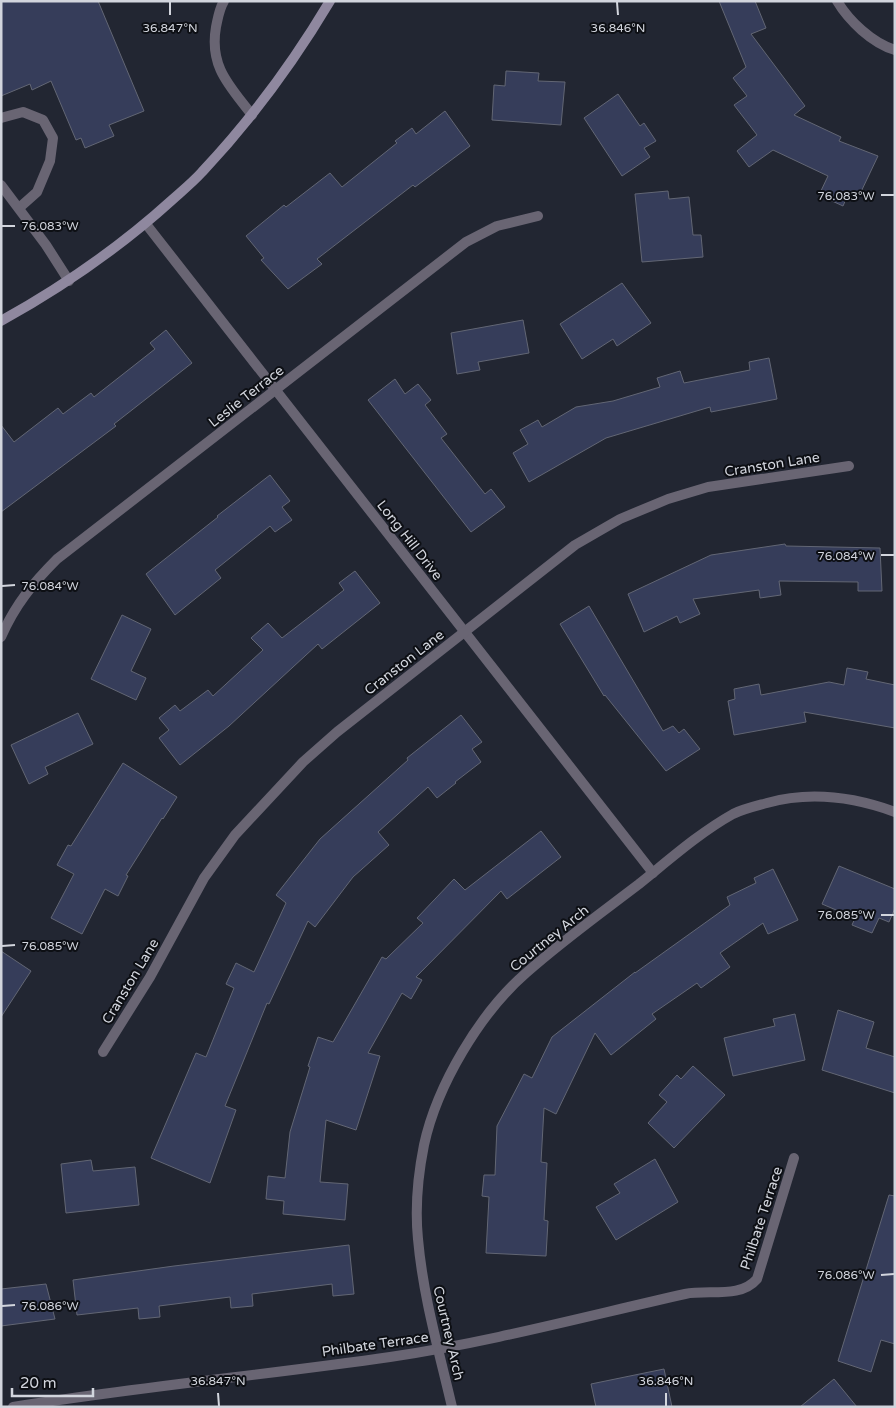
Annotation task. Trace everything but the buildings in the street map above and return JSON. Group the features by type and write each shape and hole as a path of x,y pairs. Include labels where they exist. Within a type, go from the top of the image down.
{"street":[{"path":"224,1 218,15 214,53 221,75 252,115"},
{"path":"1,322 51,293 102,258 146,224 202,173 252,115 303,46 330,1"},
{"path":"837,1 841,8 866,34 886,47 895,50"},
{"path":"1,118 23,112 37,117 43,120 53,138 50,161 37,192 19,208"},
{"path":"1,185 46,245 69,281"},
{"name":"Leslie Terrace","path":"1,637 17,606 37,578 57,559 466,242 497,226 538,216"},
{"name":"Long Hill Drive","path":"146,224 653,873"},
{"name":"Cranston Lane","path":"103,1052 150,977 204,878 235,835 303,762 323,744 464,632 576,545 620,519 668,499 708,488 848,466"},
{"name":"Courtney Arch","path":"452,1407 421,1265 417,1238 418,1191 424,1145 432,1119 453,1068 483,1021 526,973 693,841 734,814 768,802 804,796 841,797 870,803 895,812"},
{"name":"Philbate Terrace","path":"12,1407 392,1356 439,1348 688,1294 742,1290 752,1285 757,1278 794,1158"}]}
